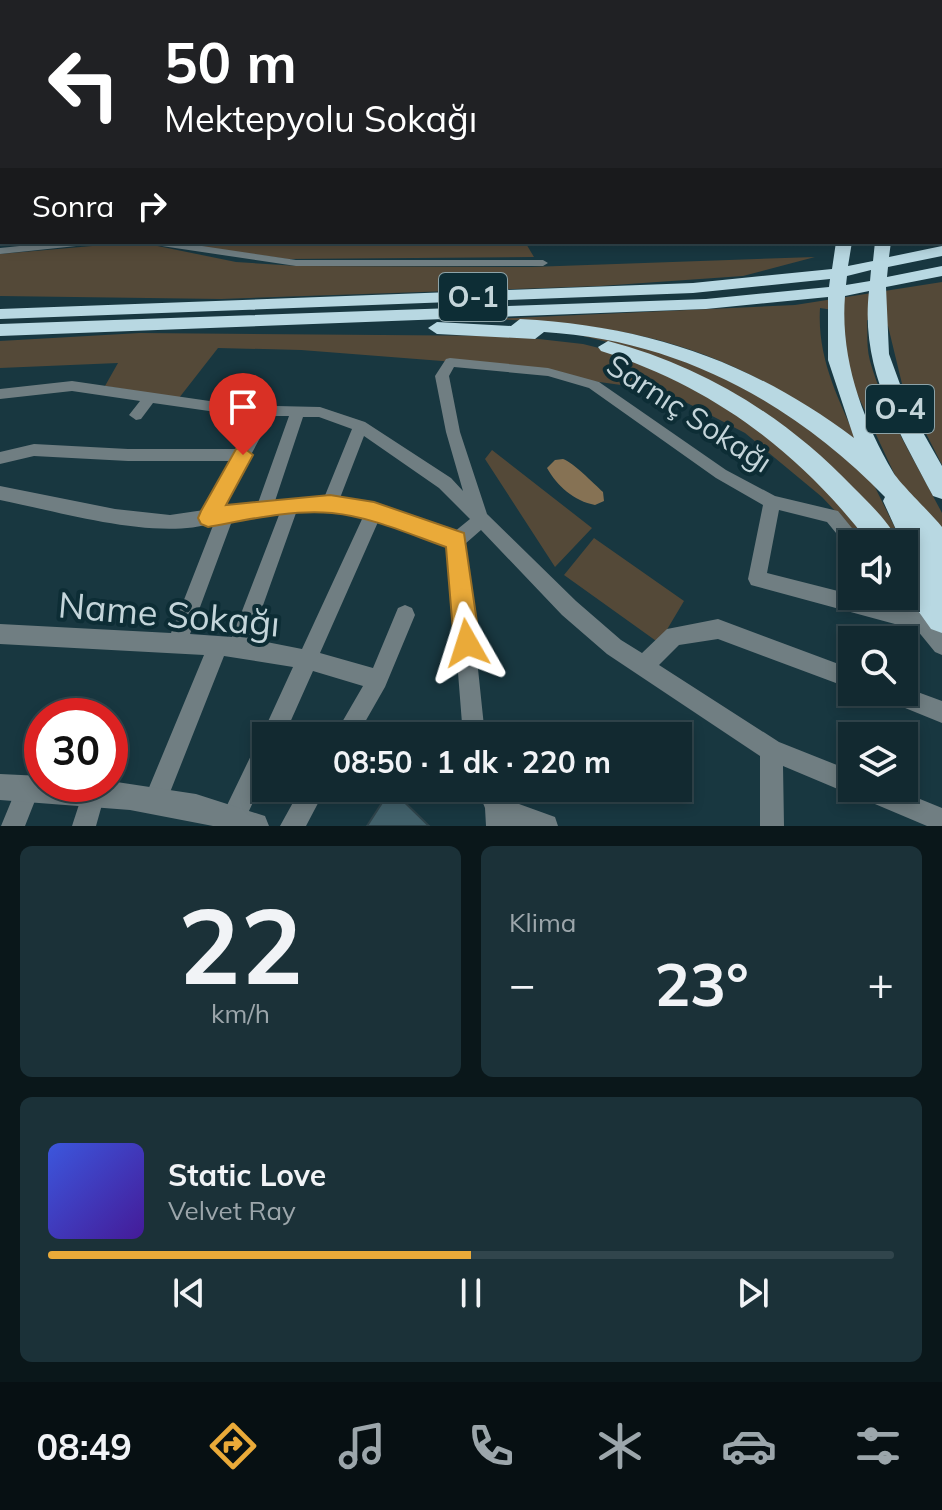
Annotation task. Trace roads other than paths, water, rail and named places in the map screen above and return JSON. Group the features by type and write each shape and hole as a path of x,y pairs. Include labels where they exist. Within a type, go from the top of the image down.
{"highway":[{"path":"693,288 819,261 845,244"},
{"path":"845,244 833,310 838,374 861,430 918,548 942,586"},
{"name":"O-4","path":"883,244 877,322 879,354 894,398 942,489"},
{"name":"O-1","path":"0,314 693,288 836,273 942,251"},
{"name":"O-1","path":"0,330 706,304 849,290 942,271"},
{"path":"0,300 218,305"},
{"path":"150,324 239,328 563,327 647,341 758,385 825,429 879,475 927,525 942,547"},
{"path":"408,327 557,335 628,352 666,366 727,397 791,442 853,501 875,530"},
{"path":"918,593 933,620"}],"street":[{"path":"0,251 67,244"},
{"path":"168,244 296,263 543,263"},
{"name":"Sarnıç Sokağı","path":"480,521 453,432 442,376 450,362 548,372 594,385 721,474 772,502 832,516 844,530"},
{"path":"0,394 72,386 267,412 320,412 360,426 445,483 569,608 643,666 771,750 838,777"},
{"path":"136,415 150,397"},
{"path":"264,508 298,411"},
{"path":"176,645 217,516 243,455 267,412"},
{"path":"330,504 360,426"},
{"path":"0,458 34,450 128,455 243,455"},
{"path":"0,493 115,516 170,522 264,508 330,504 374,512 456,541"},
{"path":"772,502 757,579 933,620 942,645"},
{"path":"155,802 290,506"},
{"path":"279,722 374,512"},
{"path":"456,541 480,521"},
{"path":"456,541 473,722"},
{"path":"353,722 378,680 405,615"},
{"path":"643,666 674,636 718,629 838,674"},
{"name":"Name Sokağı","path":"0,634 228,646 308,660 378,680"},
{"path":"918,703 942,712"},
{"path":"771,750 772,826"},
{"path":"128,799 155,802 238,823 252,786"},
{"path":"0,787 24,788"},
{"path":"13,826 24,798"},
{"path":"84,826 91,802"},
{"path":"292,826 306,802"},
{"path":"898,802 942,820"},
{"path":"495,807 546,826"}]}
